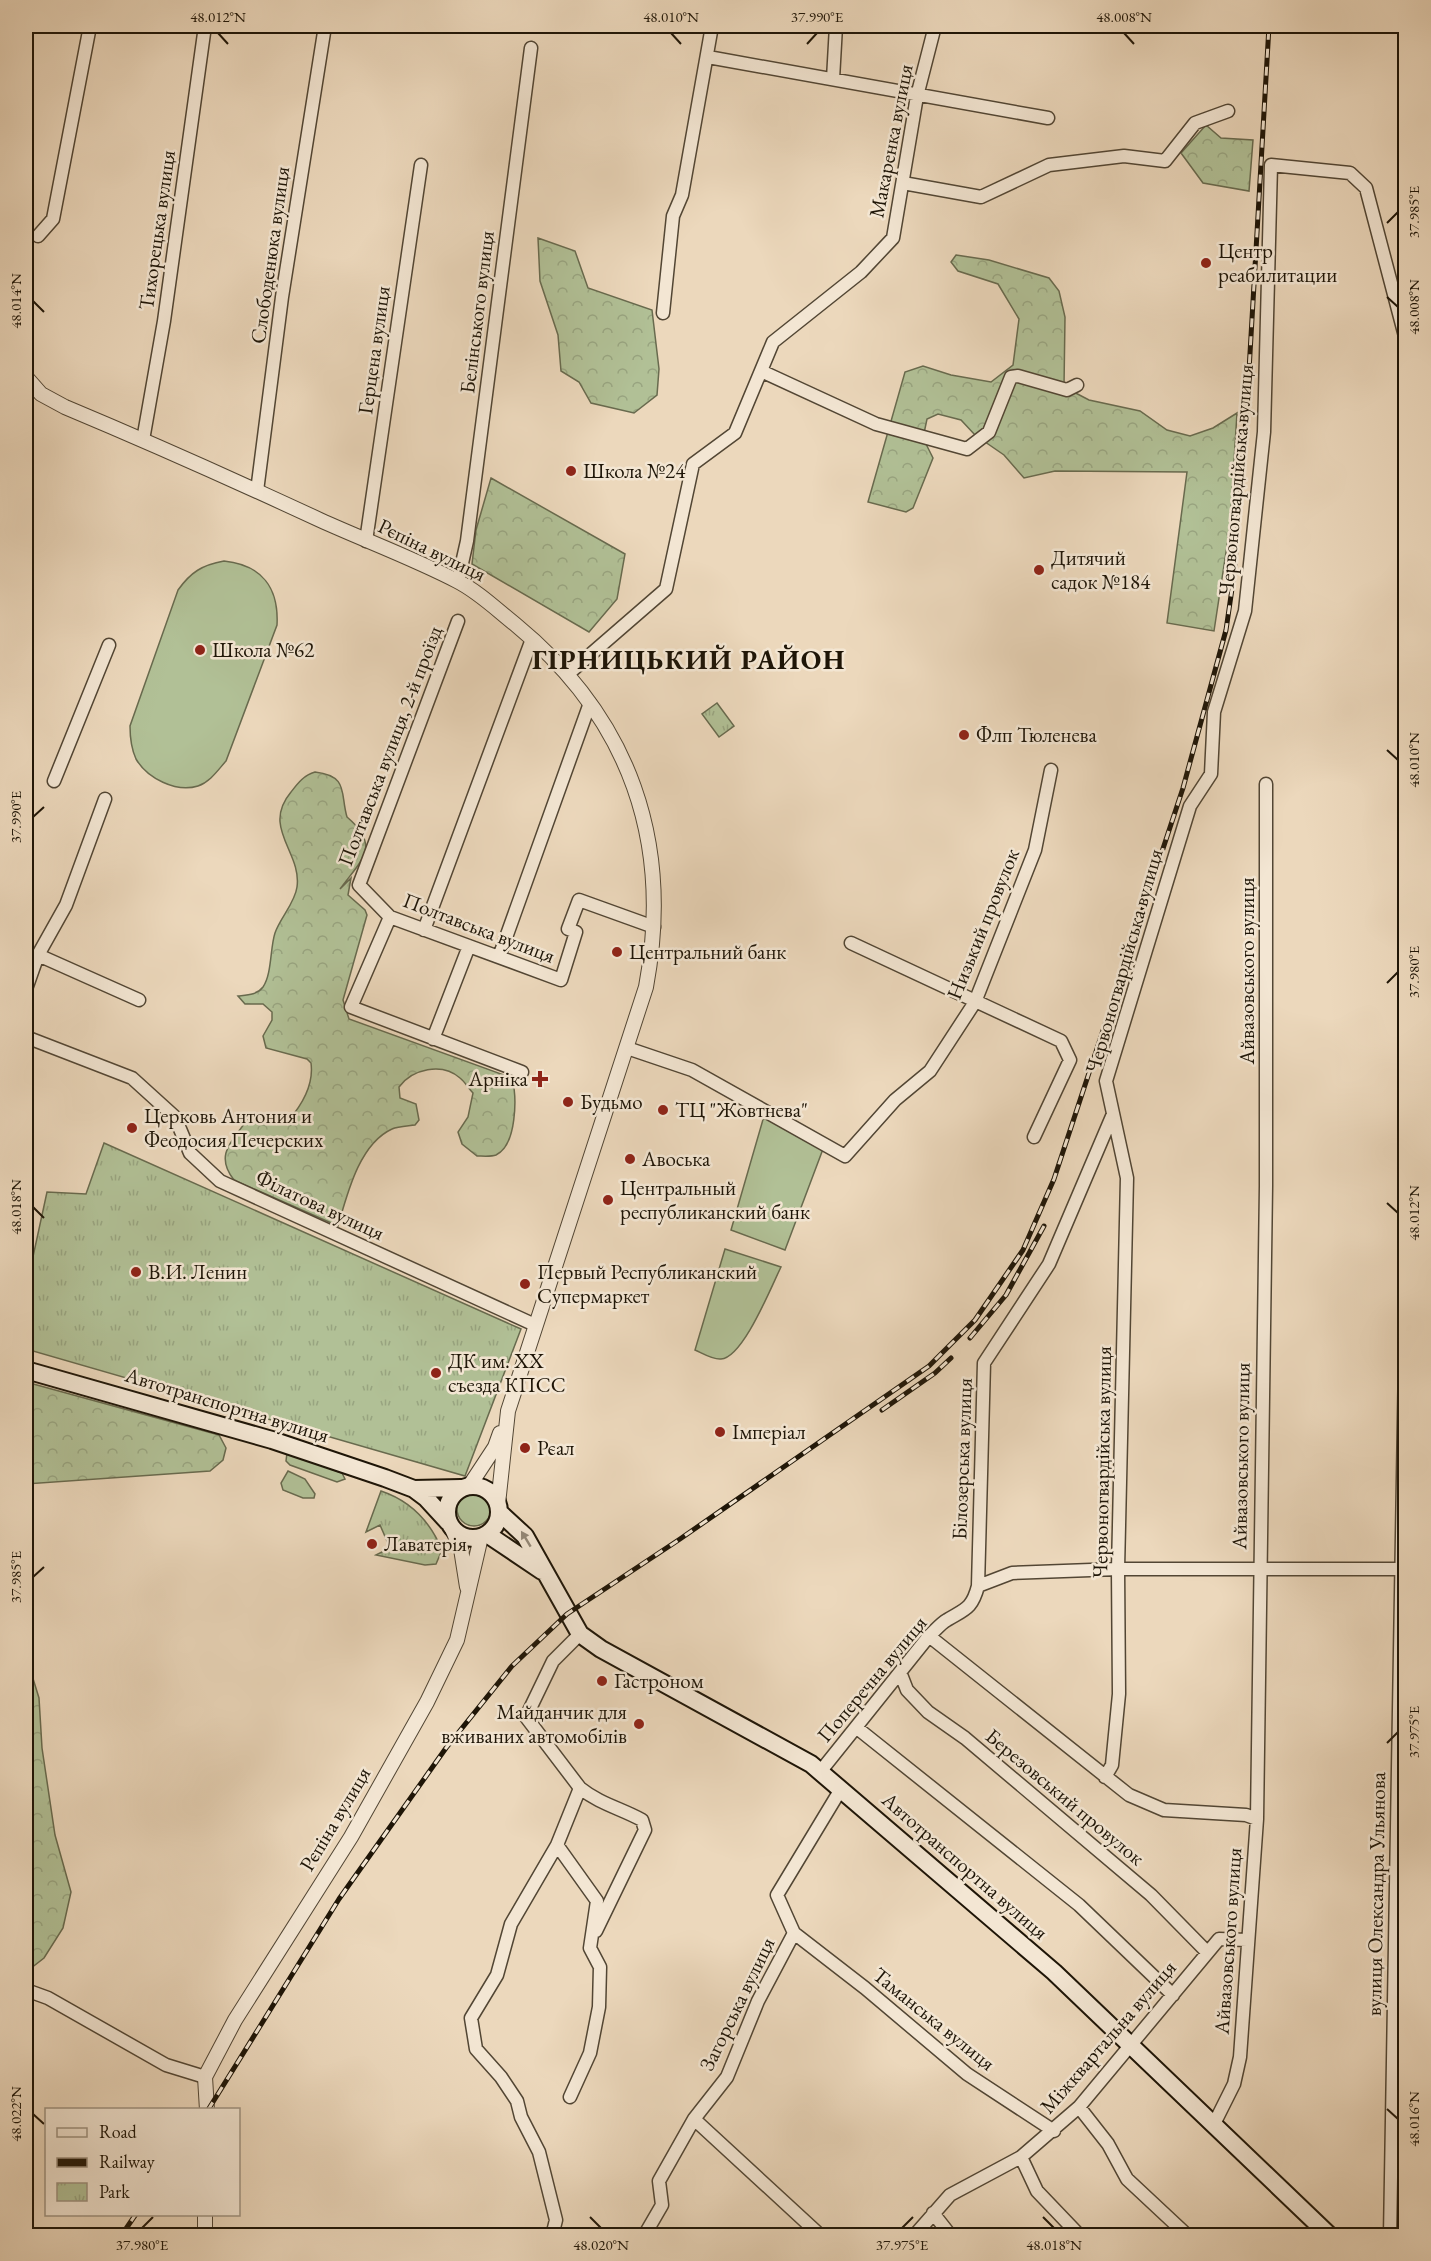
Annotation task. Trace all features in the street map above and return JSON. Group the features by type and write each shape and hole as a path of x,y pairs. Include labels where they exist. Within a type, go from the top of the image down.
{"main road":[{"name":"Автотранспортна вулиця","path":"26,1370 272,1440 414,1489"},
{"path":"450,1526 446,1509 451,1496 465,1487"},
{"path":"482,1487 492,1494 499,1508 497,1523 484,1535 466,1538 450,1526 426,1498 414,1489 482,1487"},
{"name":"Автотранспортна вулиця","path":"499,1508 525,1536 580,1634 602,1649 811,1764 1054,1972 1330,2235"},
{"path":"484,1535 512,1549 531,1566 546,1572"}],"street":[{"path":"38,236 53,219 90,26"},
{"name":"Тихорецька вулиця","path":"143,440 164,321 205,26"},
{"name":"Слободенюка вулиця","path":"257,491 282,297 325,26"},
{"path":"663,313 672,216 682,195 712,26"},
{"path":"833,79 836,26"},
{"name":"Макаренка вулиця","path":"568,674 666,589 693,464 735,433 773,342 861,272 893,238 917,96 935,26"},
{"name":"Белінського вулиця","path":"458,581 467,541 531,48"},
{"path":"708,57 1048,118"},
{"path":"903,183 981,198 1049,165 1124,156 1165,160 1195,123 1228,111"},
{"name":"Герцена вулиця","path":"366,541 421,165"},
{"name":"Червоногвардійська вулиця","path":"1105,1778 1112,1765 1119,1694 1118,1569 1127,1178 1106,1081 1190,806 1211,774 1214,712 1245,611 1264,432 1271,165 1350,172 1366,188 1406,340"},
{"path":"761,371 876,424 967,449 989,432 1011,377 1018,376 1067,390 1077,385"},
{"name":"Рєпіна вулиця","path":"26,377 41,394 458,581 532,639 568,674 590,703 618,748 635,784 651,848 654,927 646,987 508,1411 499,1508"},
{"name":"Полтавська вулиця, 2-й проїзд","path":"359,885 458,621"},
{"path":"424,930 532,639"},
{"path":"54,781 110,645"},
{"path":"499,957 590,703"},
{"name":"Низький провулок","path":"627,1047 692,1070 845,1156 895,1100 930,1071 976,1001 1035,850 1051,770"},
{"name":"Айвазовського вулиця","path":"1214,2124 1234,2084 1240,2057 1257,1819 1258,1569 1266,1186 1266,784"},
{"path":"26,989 38,955 66,905 105,799"},
{"name":"Полтавська вулиця","path":"359,885 390,917 561,980 576,932 568,929 579,900 654,927"},
{"path":"390,917 351,1007 522,1072"},
{"path":"851,943 1061,1041 1070,1060 1034,1137"},
{"path":"433,1039 469,946"},
{"path":"38,955 139,1000"},
{"name":"Філатова вулиця","path":"26,1036 132,1078 175,1117 190,1153 220,1181 535,1325"},
{"name":"Білозерська вулиця","path":"978,1586 984,1363 1048,1264 1113,1114"},
{"name":"вулиця Олександра Ульянова","path":"1390,2235 1399,2052 1406,1302"},
{"path":"465,1487 495,1447 508,1411"},
{"path":"450,1526 461,1549 467,1598"},
{"name":"Рєпіна вулиця","path":"205,2077 235,2020 351,1837 427,1702 457,1640 484,1535"},
{"path":"978,1586 1012,1573 1118,1569 1403,1569"},
{"name":"Поперечна вулиця","path":"820,1772 929,1636 946,1620 962,1614 975,1600 978,1586"},
{"path":"580,1634 553,1661 526,1717 580,1788 596,1801 621,1809 642,1820 645,1830 590,1948"},
{"path":"929,1636 1129,1795 1164,1810 1246,1815 1257,1819"},
{"name":"Березовський провулок","path":"900,1672 907,1690 928,1712 965,1738 1151,1895 1207,1952"},
{"path":"857,1728 1079,1905 1173,1995"},
{"path":"552,2235 556,2220 539,2152 521,2116 517,2101 501,2077 476,2049 471,2018 497,1975 512,1924 557,1845 580,1788"},
{"name":"Загорська вулиця","path":"644,2235 662,2205 659,2181 694,2119 727,2077 758,2001 794,1933 777,1895 841,1789"},
{"path":"557,1845 597,1901 590,1948 600,1967 599,2007 590,2053 570,2097"},
{"name":"Таманська вулиця","path":"794,1933 865,1988 967,2074 1054,2131"},
{"name":"Міжквартальна вулиця","path":"914,2235 950,2195 1021,2157 1054,2131 1079,2107 1219,1939 1247,1940"},
{"path":"26,1990 48,1998 166,2065 205,2077 207,2108"},
{"path":"1079,2107 1108,2144 1127,2179 1188,2235"},
{"path":"694,2119 821,2235"},
{"path":"1021,2157 1037,2191 1080,2235"},
{"path":"933,2213 951,2235"},
{"path":"205,2216 205,2235"}],"green space":[{"path":"1206,125 1221,138 1253,140 1249,191 1203,183 1181,153"},
{"path":"538,238 575,251 588,288 652,310 659,369 657,395 634,413 591,403 579,382 561,371 558,335 540,281"},
{"path":"956,255 989,260 1049,278 1059,291 1065,317 1064,387 1089,400 1140,411 1167,430 1190,436 1213,428 1237,413 1230,526 1214,631 1167,623 1187,472 1055,471 1024,478 1004,455 975,435 961,420 938,414 927,419 923,438 933,458 913,508 906,512 868,502 905,372 923,366 951,375 991,382 1013,365 1019,319 998,284 958,271 951,262"},
{"path":"491,478 625,554 617,599 589,632 472,564 476,530"},
{"path":"224,561 249,567 266,581 275,600 277,625 226,761 206,782 198,786 189,788 172,786 147,772 136,759 131,743 130,726 178,590 198,570"},
{"path":"717,703 734,726 719,737 702,714"},
{"path":"315,772 333,777 338,782 343,793 347,817 358,828 366,845 361,861 340,889 351,878 348,895 365,910 367,915 343,1000 349,1019 512,1078 515,1097 512,1131 503,1150 494,1156 477,1156 462,1144 458,1132 468,1117 473,1093 465,1083 453,1073 445,1070 428,1070 411,1076 399,1087 400,1098 416,1104 419,1120 415,1125 392,1129 371,1146 356,1171 338,1226 234,1180 225,1161 229,1145 251,1113 288,1121 302,1102 310,1079 311,1063 307,1059 266,1048 263,1036 272,1020 272,1012 263,1004 245,1004 238,996 258,992 266,982 275,933 297,887 297,874 281,829 280,817 283,805 291,792 304,777"},
{"path":"764,1116 823,1149 785,1250 731,1230"},
{"path":"104,1143 521,1329 465,1476 26,1349 26,1289 47,1192 86,1194"},
{"path":"725,1249 781,1267 747,1335 729,1356 718,1359 695,1350"},
{"path":"26,1382 219,1435 226,1448 223,1460 210,1471 26,1484"},
{"path":"287,1453 342,1473 345,1479 337,1482 290,1465 286,1461"},
{"path":"288,1471 305,1479 315,1494 314,1498 303,1498 283,1490 281,1483"},
{"path":"381,1491 410,1506 432,1530 442,1550 436,1564 425,1565 376,1555 390,1548 380,1525 366,1532"},
{"path":"474,1492 486,1497 491,1509 486,1521 474,1526 462,1521 457,1509 462,1497"},
{"path":"26,1656 39,1698 42,1748 55,1835 71,1892 63,1928 44,1958 26,1972"}],"railway":[{"path":"209,2108 339,1899 446,1748 512,1666 567,1614 680,1539 929,1366 975,1320 1023,1250 1054,1179 1183,788 1226,630 1234,575 1247,405 1269,26"},
{"path":"970,1338 1006,1295 1044,1226"},
{"path":"882,1410 935,1373 951,1358"},
{"path":"121,2236 135,2216"}],"place":[{"name":"Центр реабилитации","path":"1206,263"},
{"name":"Школа №24","path":"571,471"},
{"name":"Дитячий садок №184","path":"1039,570"},
{"name":"Школа №62","path":"200,650"},
{"name":"Флп Тюленева","path":"964,735"},
{"name":"Центральний банк","path":"617,952"},
{"name":"Арніка","path":"540,1079"},
{"name":"Будьмо","path":"568,1102"},
{"name":"ТЦ \"Жовтнева\"","path":"663,1110"},
{"name":"Церковь Антония и Феодосия Печерских","path":"132,1128"},
{"name":"Авоська","path":"630,1159"},
{"name":"Центральный республиканский банк","path":"608,1200"},
{"name":"В.И. Ленин","path":"136,1272"},
{"name":"Первый Республиканский Супермаркет","path":"525,1284"},
{"name":"ДК им. XX съезда КПСС","path":"436,1373"},
{"name":"Імперіал","path":"720,1432"},
{"name":"Рєал","path":"525,1448"},
{"name":"Лаватерія","path":"372,1544"},
{"name":"Гастроном","path":"602,1681"},
{"name":"Майданчик для вживаних автомобілів","path":"639,1724"}],"district":[{"name":"ГІРНИЦЬКИЙ РАЙОН","path":"689,660"}]}
